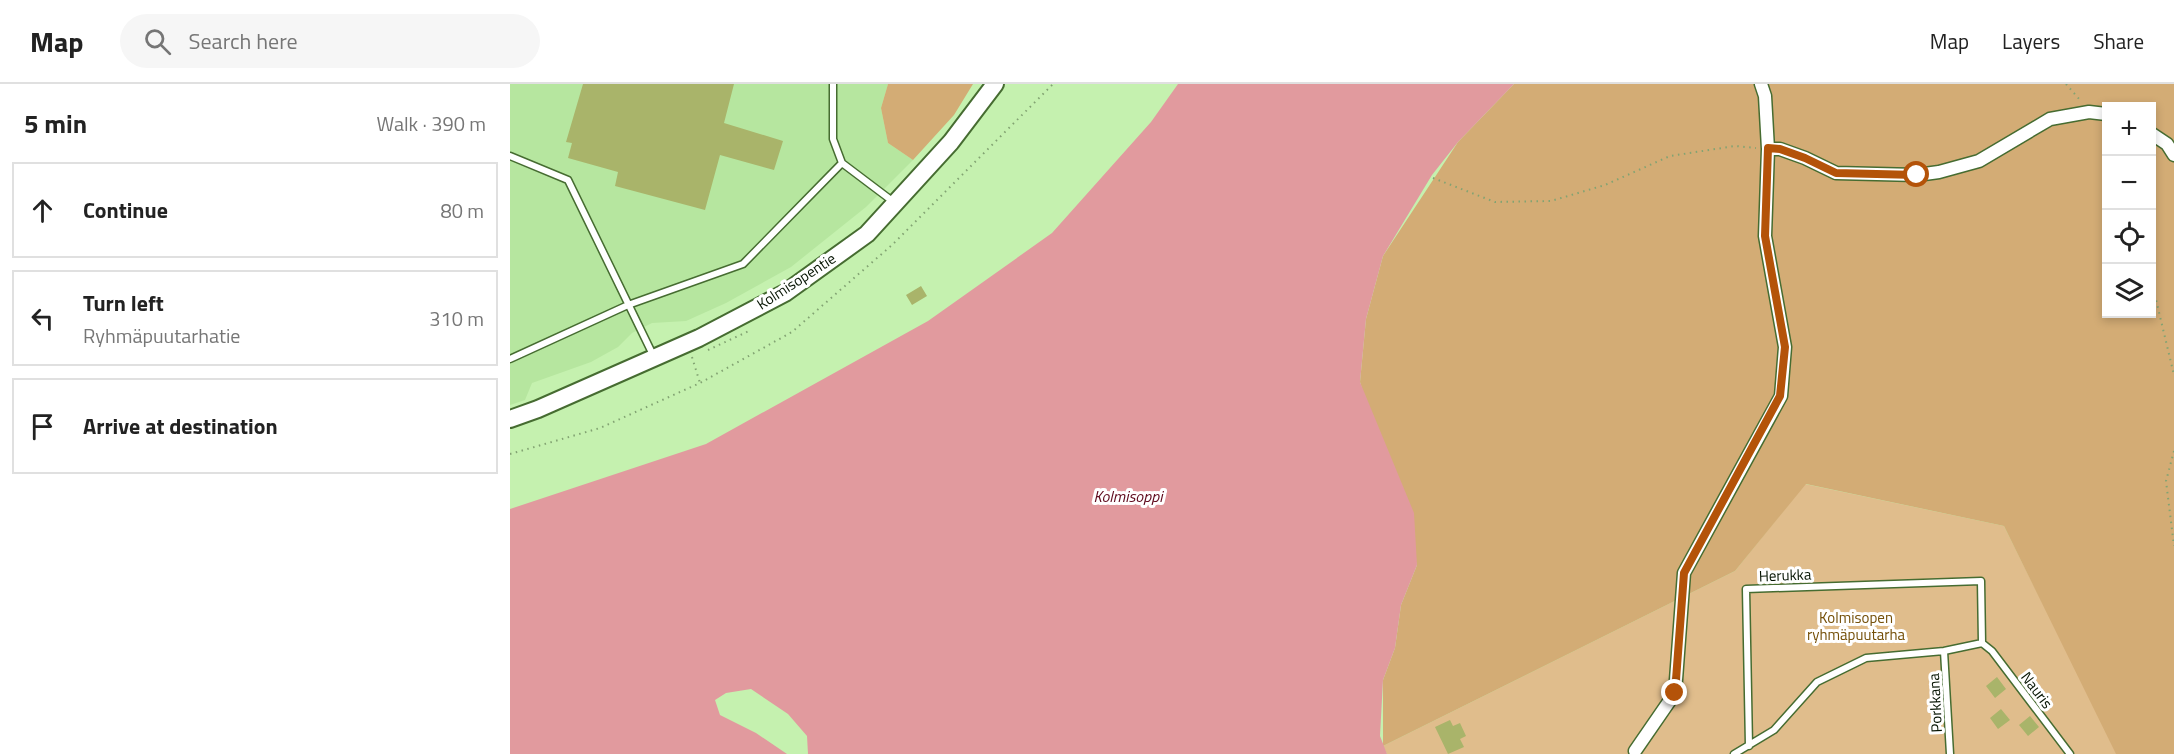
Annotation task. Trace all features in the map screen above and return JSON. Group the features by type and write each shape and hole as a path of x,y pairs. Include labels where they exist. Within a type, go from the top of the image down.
{"main road":[{"name":"Kolmisopentie","path":"510,419 538,409 699,338 785,293 867,234 951,142 995,84"}],"street":[{"path":"1636,753 1675,693 1684,573 1780,396 1785,347 1765,236 1768,148 1765,96 1761,84"},
{"path":"1768,148 1780,149 1805,158 1836,173 1917,175 1939,172 1979,161 2050,119 2089,112 2102,114"},
{"path":"2156,137 2167,144 2174,155"}],"lane":[{"path":"833,84 833,139 842,163 895,203"},
{"path":"510,156 568,180 654,358"},
{"path":"510,359 628,305 743,264 842,163"},
{"name":"Herukka","path":"1749,746 1746,589 1981,580 1982,643"},
{"path":"1734,754 1774,730 1817,682 1866,658 1944,651 1982,643"},
{"name":"Nauris","path":"1982,643 1992,651 2070,754"},
{"name":"Porkkana","path":"1944,651 1950,754"}],"path":[{"path":"2066,84 2089,112"},
{"path":"1433,178 1495,202 1551,201 1605,185 1670,156 1735,146 1768,148"},
{"path":"2156,303 2174,375"},
{"path":"703,352 749,332"},
{"path":"692,357 700,383"},
{"path":"2174,451 2166,481 2174,546"}],"shaded area":[{"path":"510,84 888,84 881,108 888,143 913,160 866,207 791,267 726,303 686,321 652,323 632,333 618,347 591,362 532,383 525,400 510,405"},
{"path":"888,84 973,84 954,115 913,160 888,143 881,108"},
{"path":"1514,84 2174,84 2174,754 2116,754 2004,526 1806,484 1735,571 1383,746 1383,680 1395,648 1401,605 1417,565 1360,382 1366,319 1383,256 1458,142"}],"green space":[{"name":"Kolmisopen ryhmäpuutarha","path":"1805,484 2004,526 2118,754 1387,754 1383,746 1735,571"}],"water":[{"name":"Kolmisoppi","path":"1178,84 1514,84 1458,142 1432,175 1383,256 1366,319 1360,382 1414,513 1417,565 1401,605 1395,648 1383,680 1380,736 1387,754 808,754 807,736 788,714 751,689 726,693 715,700 720,715 756,733 787,754 510,754 510,509 706,444 928,321 1052,233 1151,122"}],"building":[{"path":"583,84 734,84 724,123 783,141 774,170 720,155 705,210 615,186 618,172 568,158 572,143 566,142"},
{"path":"921,286 927,296 912,305 906,295"},
{"path":"1997,677 2006,689 1995,698 1986,686"},
{"path":"2001,709 2010,720 1998,729 1990,718"},
{"path":"2030,716 2039,727 2028,736 2019,725"},
{"path":"1450,720 1453,726 1460,723 1466,736 1460,739 1464,747 1448,754 1435,727"}],"route":[{"path":"1675,693 1684,573 1780,396 1785,347 1765,236 1768,148 1780,149 1805,158 1836,173 1917,175"}]}
